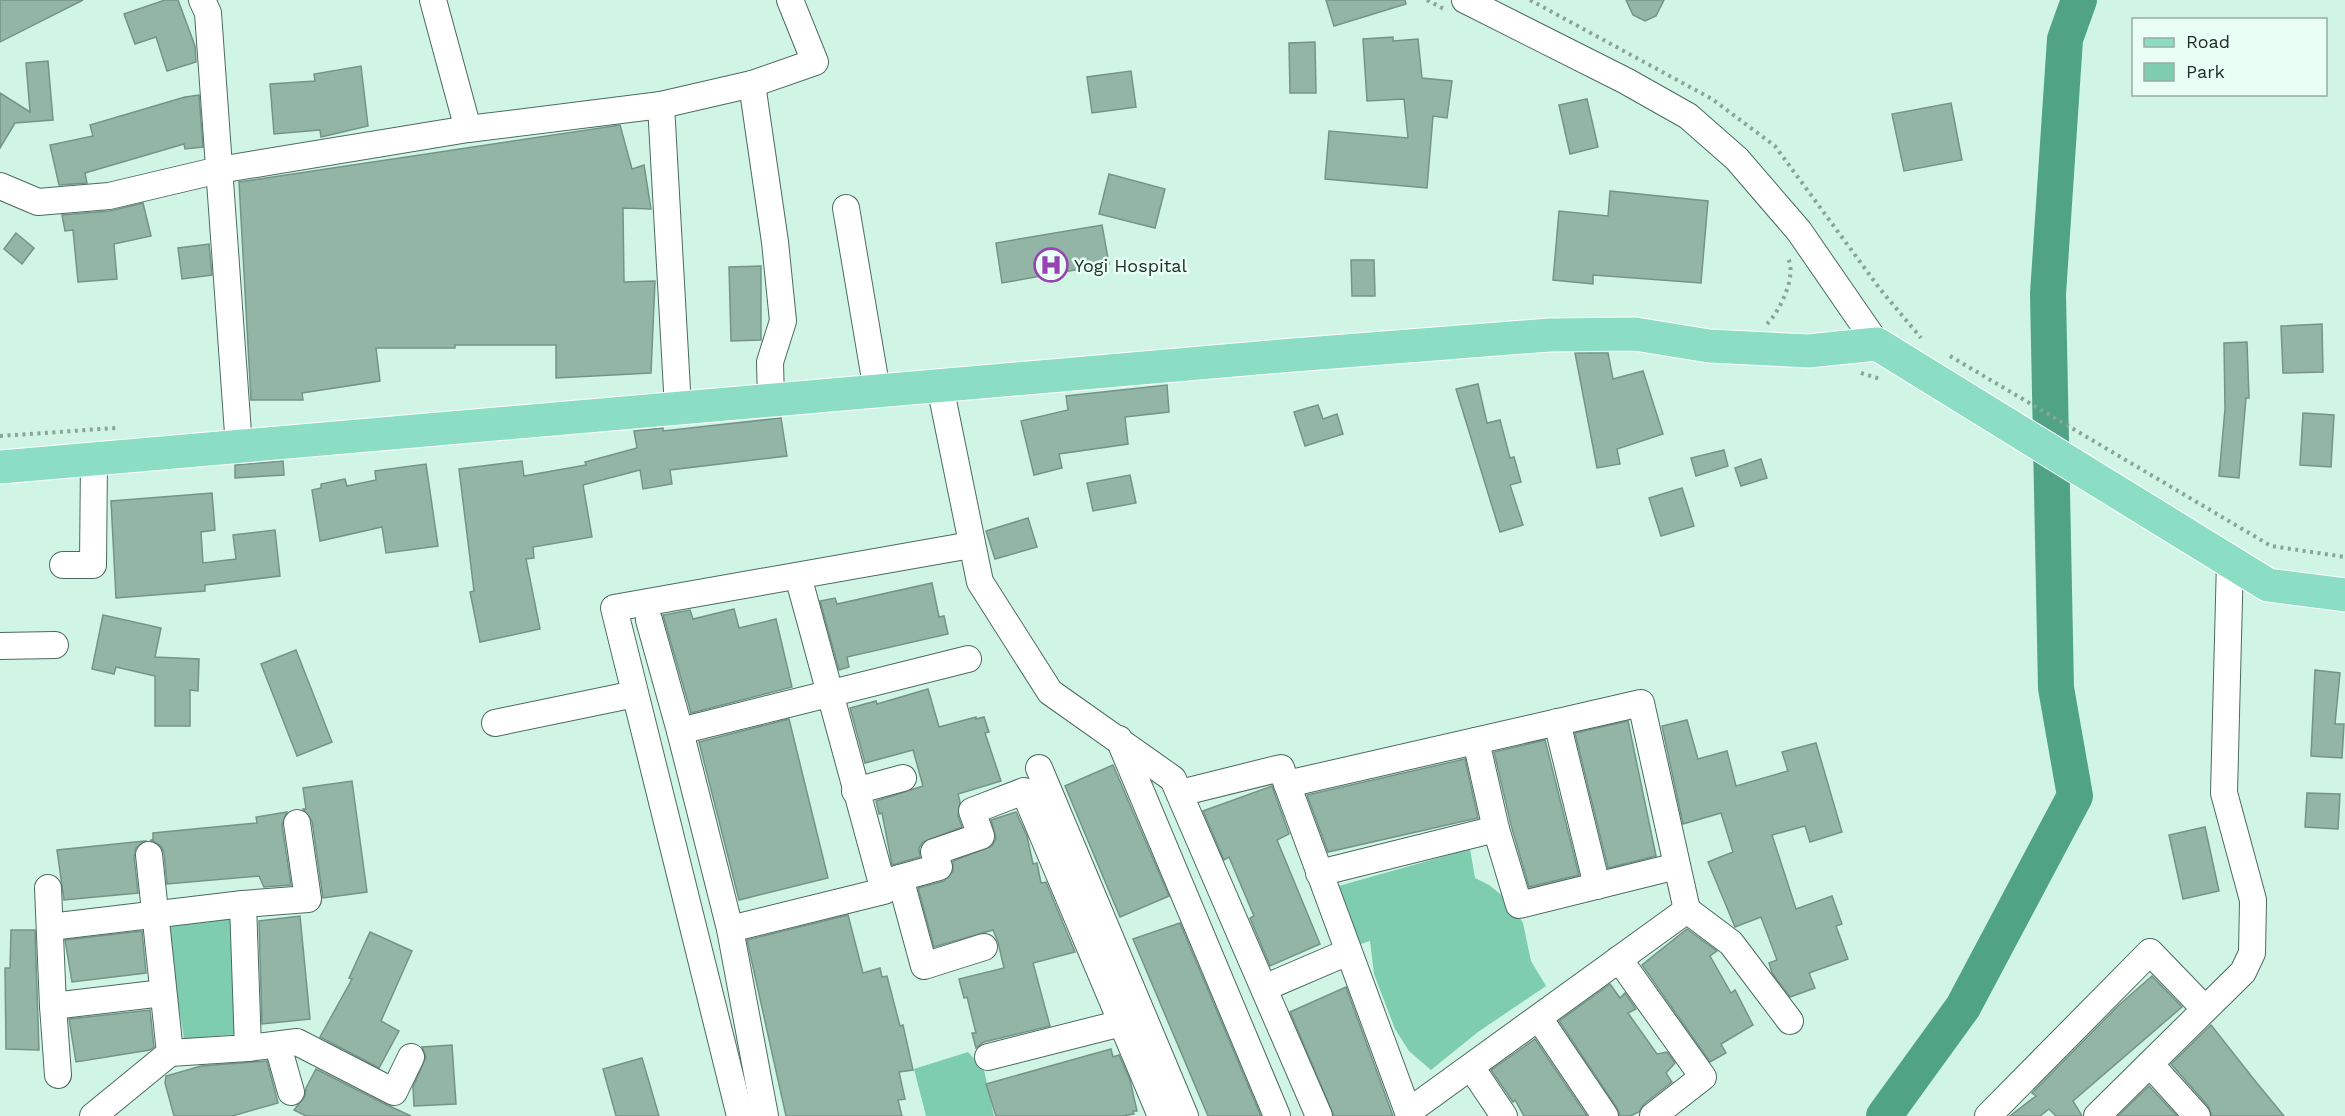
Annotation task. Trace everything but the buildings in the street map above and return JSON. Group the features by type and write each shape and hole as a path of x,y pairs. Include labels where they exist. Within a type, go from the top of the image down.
{"main road":[{"path":"0,467 1549,335 1635,334 1709,346 1808,351 1877,344 1942,366 2268,585 2345,595"}],"street":[{"path":"202,0 208,13 239,447"},
{"path":"433,0 468,129"},
{"path":"0,186 38,202 109,196 153,188 219,170 468,129 661,105 752,84 815,62 790,0"},
{"path":"1457,6 1626,81 1688,116 1737,159 1799,231 1877,344"},
{"path":"752,84 775,242 783,321 770,362 771,400"},
{"path":"661,105 678,408"},
{"path":"846,208 877,391"},
{"path":"940,386 980,582 1050,692 1173,779 1319,1116"},
{"path":"63,565 93,565 94,459"},
{"path":"740,1116 614,608 971,545"},
{"path":"2097,1116 2243,972 2252,953 2253,900 2224,793 2230,561"},
{"path":"798,576 855,791 924,966 984,947"},
{"path":"649,620 680,731 730,929 765,1116"},
{"path":"0,646 55,645"},
{"path":"680,731 968,659"},
{"path":"495,723 635,694"},
{"path":"1287,783 1641,704 1687,910 1731,943 1790,1021"},
{"path":"1557,722 1597,886"},
{"path":"1119,739 1278,1116"},
{"path":"1476,741 1496,829 1519,905 1677,866"},
{"path":"1039,768 1185,1116"},
{"path":"1180,793 1281,768 1409,1114 1687,910"},
{"path":"855,791 903,778"},
{"path":"730,929 884,891 891,880 939,867 934,852 981,836 972,811 1024,791 1161,1116"},
{"path":"50,927 155,913 308,899 297,823"},
{"path":"1319,873 1496,829"},
{"path":"149,855 170,1053"},
{"path":"48,888 57,1075"},
{"path":"243,904 248,1048"},
{"path":"1264,988 1348,952"},
{"path":"1988,1116 2150,952 2205,1009"},
{"path":"1619,959 1703,1077 1653,1116"},
{"path":"53,1006 163,993"},
{"path":"1539,1018 1605,1116"},
{"path":"988,1057 1122,1023"},
{"path":"93,1116 170,1053 278,1046 297,1042 394,1092 411,1057"},
{"path":"278,1046 291,1092"},
{"path":"2150,1064 2197,1116"},
{"path":"1471,1067 1504,1116"}],"path":[{"path":"1427,0 1457,6"},
{"path":"1530,0 1712,99 1775,146 1880,290 1919,337 1929,343"},
{"path":"1762,329 1783,304 1791,264 1787,256"},
{"path":"1942,366 2271,546 2345,557"},
{"path":"1857,372 1886,380"},
{"path":"0,436 128,428"}],"green space":[{"path":"1470,849 1475,878 1489,885 1509,901 1523,923 1531,961 1546,986 1478,1032 1431,1070 1409,1051 1395,1029 1374,974 1370,941 1355,946 1335,887"},
{"path":"240,918 241,1034 184,1039 166,926"},
{"path":"968,1052 984,1070 994,1116 926,1116 914,1069"}],"waterway":[{"path":"1884,1116 1963,1007 2075,796 2056,688 2048,294 2065,39 2079,0"}],"place":[{"name":"Yogi Hospital","path":"1051,265"}]}
